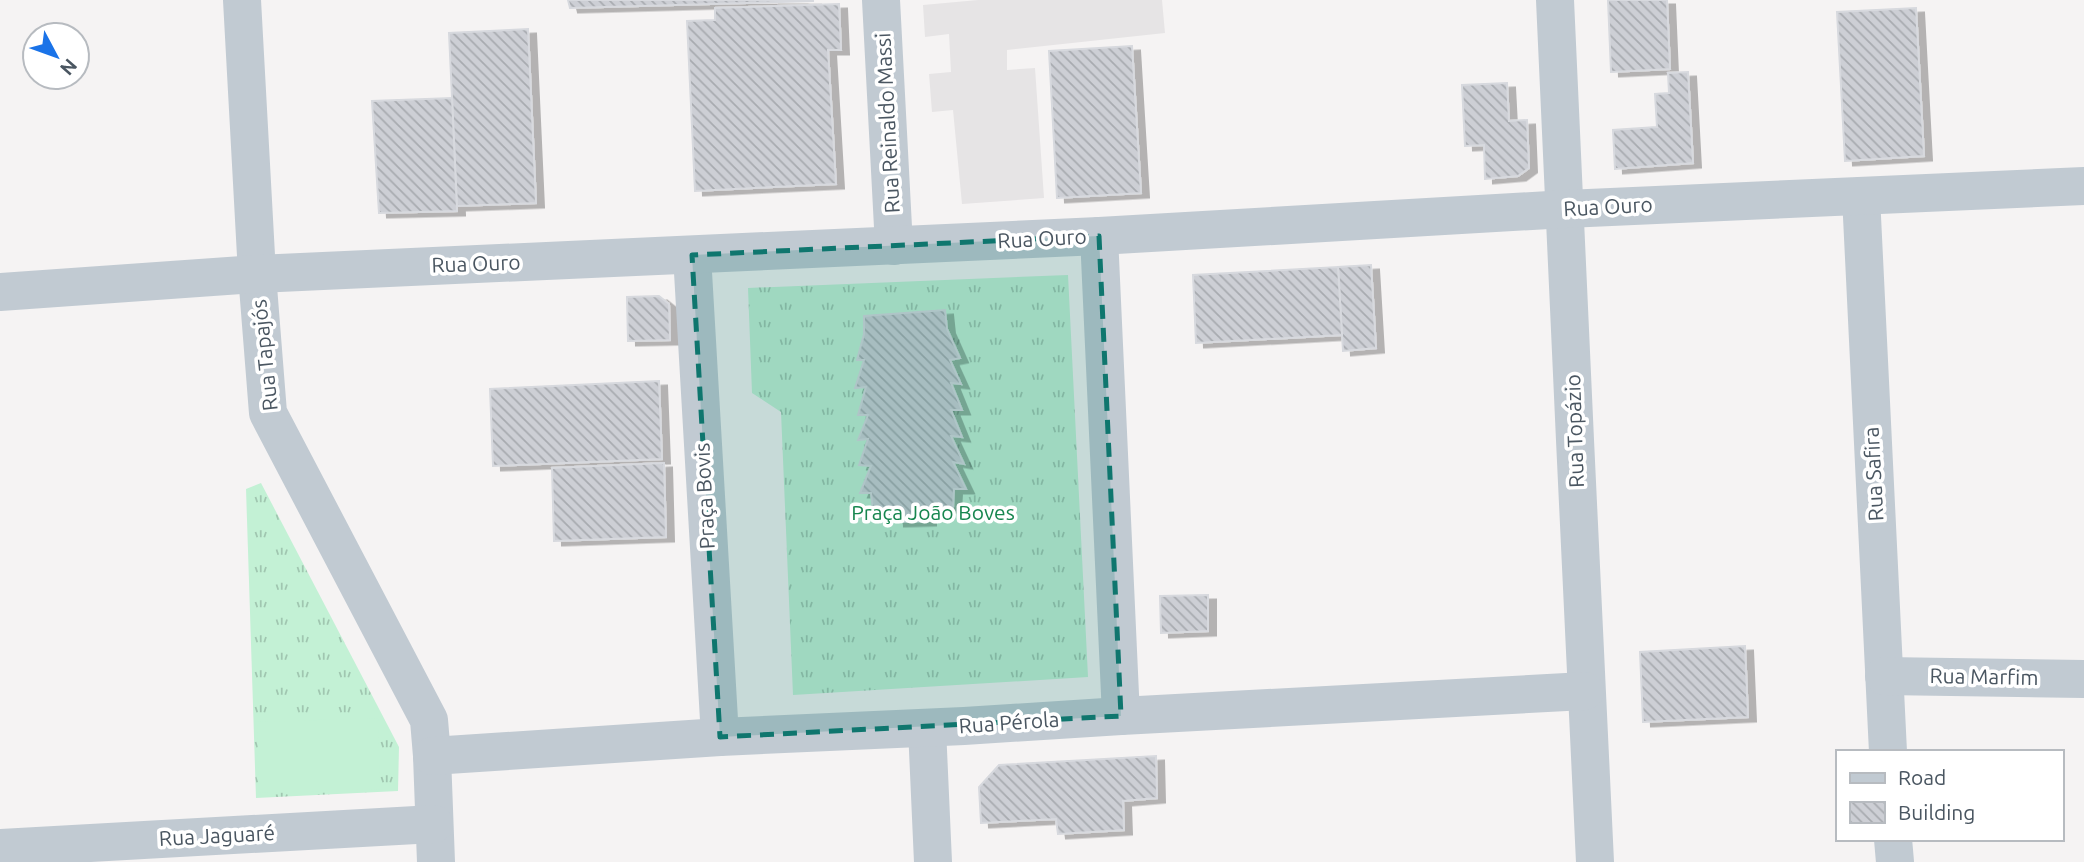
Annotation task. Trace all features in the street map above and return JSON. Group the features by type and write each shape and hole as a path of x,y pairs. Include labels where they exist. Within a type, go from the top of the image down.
{"street":[{"name":"Rua Tapajós","path":"242,0 257,274 268,413 429,720 436,862"},
{"name":"Rua Reinaldo Massi","path":"881,0 894,246"},
{"name":"Rua Topázio","path":"1555,0 1595,862"},
{"name":"Rua Ouro","path":"0,292 257,274 894,246 1566,209 2084,186"},
{"name":"Rua Safira","path":"1861,196 1888,750"},
{"path":"1099,236 1121,716"},
{"name":"Praça Bovis","path":"692,255 720,737"},
{"name":"Rua Marfim","path":"1884,676 2084,679"},
{"name":"Rua Pérola","path":"432,756 720,737 1585,691"},
{"path":"928,727 933,862"},
{"name":"Rua Jaguaré","path":"0,848 434,824"},
{"path":"1893,841 1895,862"}],"highlighted area":[{"path":"1099,236 1121,716 720,737 692,255"}],"shaded area":[{"path":"978,0 1162,0 1165,33 1007,50 1007,70 1035,68 1044,198 962,204 953,110 932,112 929,74 951,72 949,34 925,37 923,5"}],"green space":[{"name":"Praça João Boves","path":"1068,275 1088,677 793,695 781,412 752,393 748,288"},
{"path":"261,483 399,747 398,791 256,798 246,489"},
{"path":"378,718 380,789 259,793 257,722"}],"building":[{"path":"568,0 813,0 813,1 570,8"},
{"path":"1608,0 1667,0 1670,69 1611,72"},
{"path":"839,4 841,50 828,50 836,184 695,191 687,21 715,20 715,8"},
{"path":"1916,8 1924,156 1845,161 1837,12"},
{"path":"528,29 536,203 457,206 449,33"},
{"path":"1132,46 1141,193 1057,198 1049,51"},
{"path":"1688,72 1693,163 1615,169 1613,130 1657,127 1655,94 1669,93 1668,73"},
{"path":"1507,83 1509,121 1527,120 1529,168 1518,176 1485,179 1484,145 1465,146 1462,85"},
{"path":"452,98 457,211 379,213 372,101"},
{"path":"1371,265 1376,348 1343,351 1338,267"},
{"path":"1338,267 1342,335 1196,343 1193,275"},
{"path":"659,296 669,304 670,340 628,341 627,297"},
{"path":"945,310 947,329 960,358 950,360 961,384 951,383 962,410 951,410 962,437 951,436 964,464 953,462 966,489 954,489 953,508 928,509 928,521 896,522 895,510 873,511 871,493 860,493 871,466 859,465 868,439 858,440 868,415 858,415 866,387 855,388 864,360 857,360 864,334 864,316"},
{"path":"659,381 662,459 493,466 490,389"},
{"path":"664,463 666,537 554,541 552,468"},
{"path":"1208,595 1208,631 1161,633 1160,596"},
{"path":"1745,646 1748,717 1643,722 1640,652"},
{"path":"1156,756 1157,798 1123,801 1124,830 1058,834 1056,819 981,823 979,787 999,765"}]}
